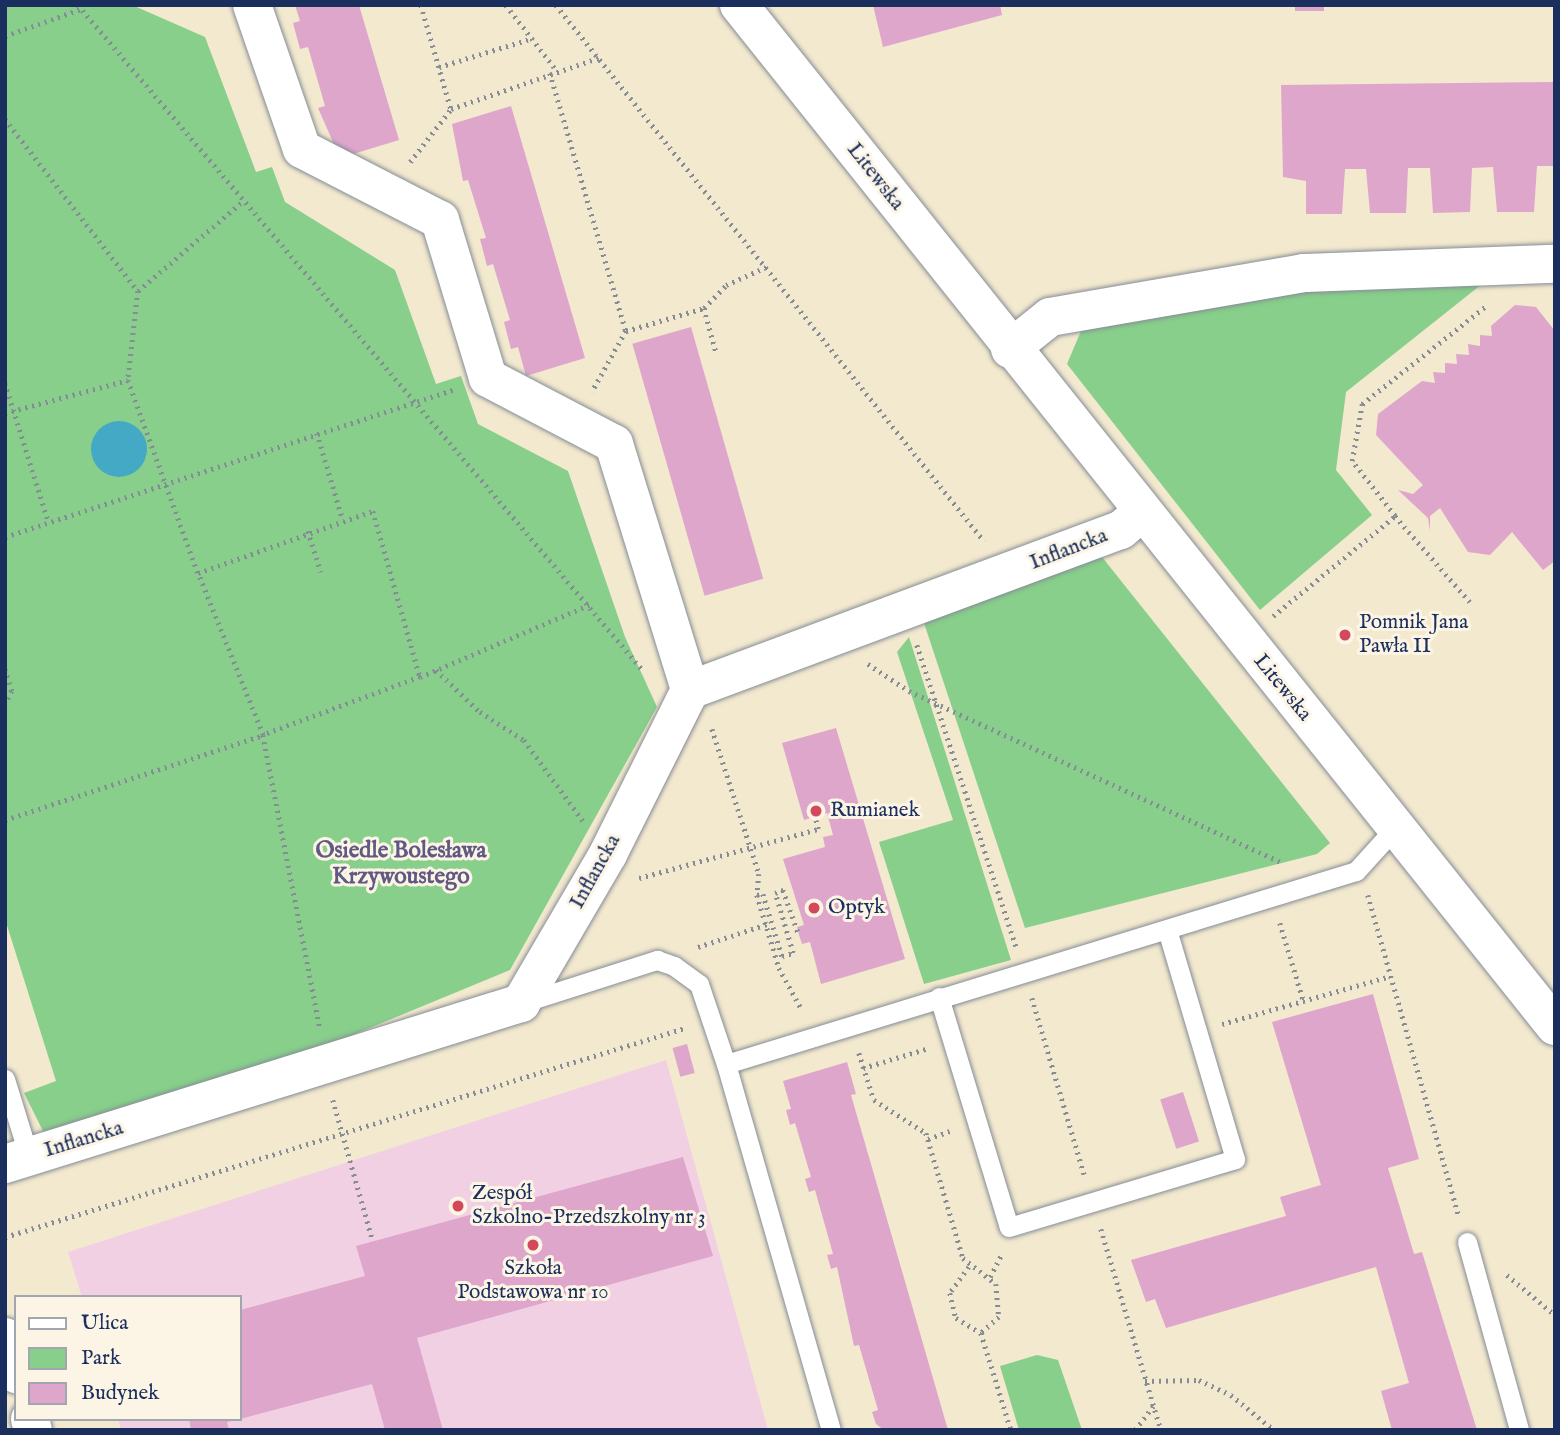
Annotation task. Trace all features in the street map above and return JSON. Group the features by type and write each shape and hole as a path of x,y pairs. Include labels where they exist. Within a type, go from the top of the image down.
{"street":[{"path":"251,5 302,149 440,220 488,378 614,444 687,697"},
{"name":"Litewska","path":"739,5 1010,349 1555,1026"},
{"path":"1010,349 1050,317 1304,273 1555,264"},
{"name":"Inflancka","path":"17,1161 521,1003 608,854 687,697 1121,530 1142,512"}],"lane":[{"path":"726,1064 1024,970 1167,930 1356,871 1395,828"},
{"path":"939,997 1009,1227 1235,1159 1167,930"},
{"path":"521,1003 657,960 691,974 712,1019 726,1064 831,1430"},
{"path":"5,1079 17,1161"},
{"path":"1467,1241 1519,1430"}],"path":[{"path":"421,5 451,109"},
{"path":"506,5 557,71"},
{"path":"556,5 1009,573"},
{"path":"5,36 80,7 242,202 662,693 687,697 709,718 751,848 757,895 796,1010 808,1006"},
{"path":"439,67 533,38"},
{"path":"393,196 419,143 451,109 598,58"},
{"path":"550,73 626,331"},
{"path":"5,119 138,292"},
{"path":"242,202 138,292 128,380 198,573 263,735 321,1031"},
{"path":"575,424 626,331 704,307 726,285 766,267"},
{"path":"1470,603 1352,461 1362,404 1497,297"},
{"path":"704,307 716,352"},
{"path":"5,537 488,378"},
{"path":"5,413 128,380"},
{"path":"5,383 49,523"},
{"path":"317,433 343,520"},
{"path":"198,573 308,531 373,510 420,677"},
{"path":"1264,623 1395,516"},
{"path":"308,531 321,572"},
{"path":"5,820 263,735 420,677 589,605"},
{"path":"906,612 1018,952 1031,948"},
{"path":"832,641 936,702 1295,868 1282,872"},
{"path":"5,669 12,691 5,704"},
{"path":"436,670 480,712 524,740 630,880 818,829 815,817"},
{"path":"1356,871 1390,976 1467,1241 1555,1315"},
{"path":"757,895 763,894 782,956 793,953 775,893 783,890 799,934"},
{"path":"1273,898 1303,999"},
{"path":"657,960 767,923"},
{"path":"1024,970 1161,1430"},
{"path":"1197,1031 1390,976"},
{"path":"5,1237 712,1019"},
{"path":"851,1025 874,1100 926,1133 970,1267"},
{"path":"863,1068 952,1041"},
{"path":"330,1090 373,1241"},
{"path":"970,1267 984,1270 1002,1300 999,1317 981,1333"},
{"path":"970,1267 950,1293 956,1318 981,1333 1011,1430"},
{"path":"1145,1381 1199,1380 1231,1395 1274,1430"},
{"path":"1135,1430 1153,1406"}],"shaded area":[{"name":"Zespół Szkolno-Przedszkolny nr 3","path":"666,1060 768,1430 121,1430 119,1421 242,1421 242,1295 81,1295 68,1252"}],"green space":[{"path":"5,5 132,5 205,37 256,172 272,167 285,202 395,270 436,384 461,376 478,424 568,471 625,637 657,707 510,970 331,1044 44,1133 24,1093 56,1081 5,919"},
{"path":"1482,284 1346,392 1336,470 1372,515 1260,610 1067,364 1081,331 1302,292"},
{"path":"1102,557 1330,843 1317,854 1025,928 924,623"},
{"path":"909,637 1011,960 924,984 879,842 953,820 897,652"},
{"path":"1037,1355 1058,1360 1082,1430 1019,1430 1000,1366"}],"water":[{"path":"119,421 130,423 139,429 145,438 145,460 139,469 130,475 119,477 108,475 99,469 93,460 91,449 93,438 99,429 108,423"}],"building":[{"path":"295,5 359,5 399,140 340,158 318,108 325,106 308,47 300,49 293,23 300,21"},
{"path":"873,5 1000,5 1002,15 883,47"},
{"path":"1295,5 1324,5 1324,11 1295,11"},
{"path":"1555,82 1555,166 1537,166 1534,212 1497,212 1493,167 1472,168 1470,212 1433,213 1430,168 1408,168 1406,213 1370,213 1366,169 1345,169 1342,214 1306,214 1306,181 1283,177 1281,85"},
{"path":"511,106 585,358 526,376 518,347 511,349 504,322 510,320 493,264 487,266 480,239 486,238 468,180 463,181 452,124"},
{"path":"1515,305 1536,307 1555,331 1555,561 1543,570 1512,532 1490,555 1468,552 1440,508 1430,516 1430,531 1428,518 1398,490 1413,494 1423,485 1376,435 1378,414 1422,381 1435,383 1433,372 1445,373 1445,363 1457,364 1456,354 1469,355 1468,344 1480,346 1480,335 1492,336 1491,326"},
{"path":"691,327 763,579 705,596 632,344"},
{"path":"836,728 905,959 821,984 810,942 802,944 799,935 797,927 804,925 783,859 825,847 823,837 833,835 827,813 804,820 782,743"},
{"path":"1373,994 1419,1159 1388,1168 1414,1254 1422,1252 1477,1430 1392,1430 1381,1391 1409,1383 1376,1267 1166,1328 1155,1299 1146,1302 1131,1260 1286,1216 1280,1197 1321,1185 1272,1022"},
{"path":"687,1044 695,1073 680,1077 673,1048"},
{"path":"847,1062 856,1094 851,1095 948,1430 884,1430 876,1424 872,1412 878,1410 859,1345 854,1346 837,1267 831,1269 827,1255 833,1254 815,1190 809,1192 805,1179 811,1177 795,1123 790,1125 786,1110 791,1109 783,1081"},
{"path":"1183,1092 1199,1141 1176,1149 1160,1099"},
{"path":"683,1157 713,1256 417,1338 443,1430 385,1430 372,1384 242,1418 242,1309 365,1276 356,1246"},
{"path":"189,1421 232,1421 227,1422 229,1430 191,1430"}],"place":[{"name":"Pomnik Jana Pawła II","path":"1345,635"},
{"name":"Rumianek","path":"816,811"},
{"name":"Optyk","path":"814,908"},
{"name":"Zespół Szkolno-Przedszkolny nr 3","path":"458,1206"},
{"name":"Szkoła Podstawowa nr 10","path":"533,1245"}],"district":[{"name":"Osiedle Bolesława Krzywoustego","path":"401,864"}]}
